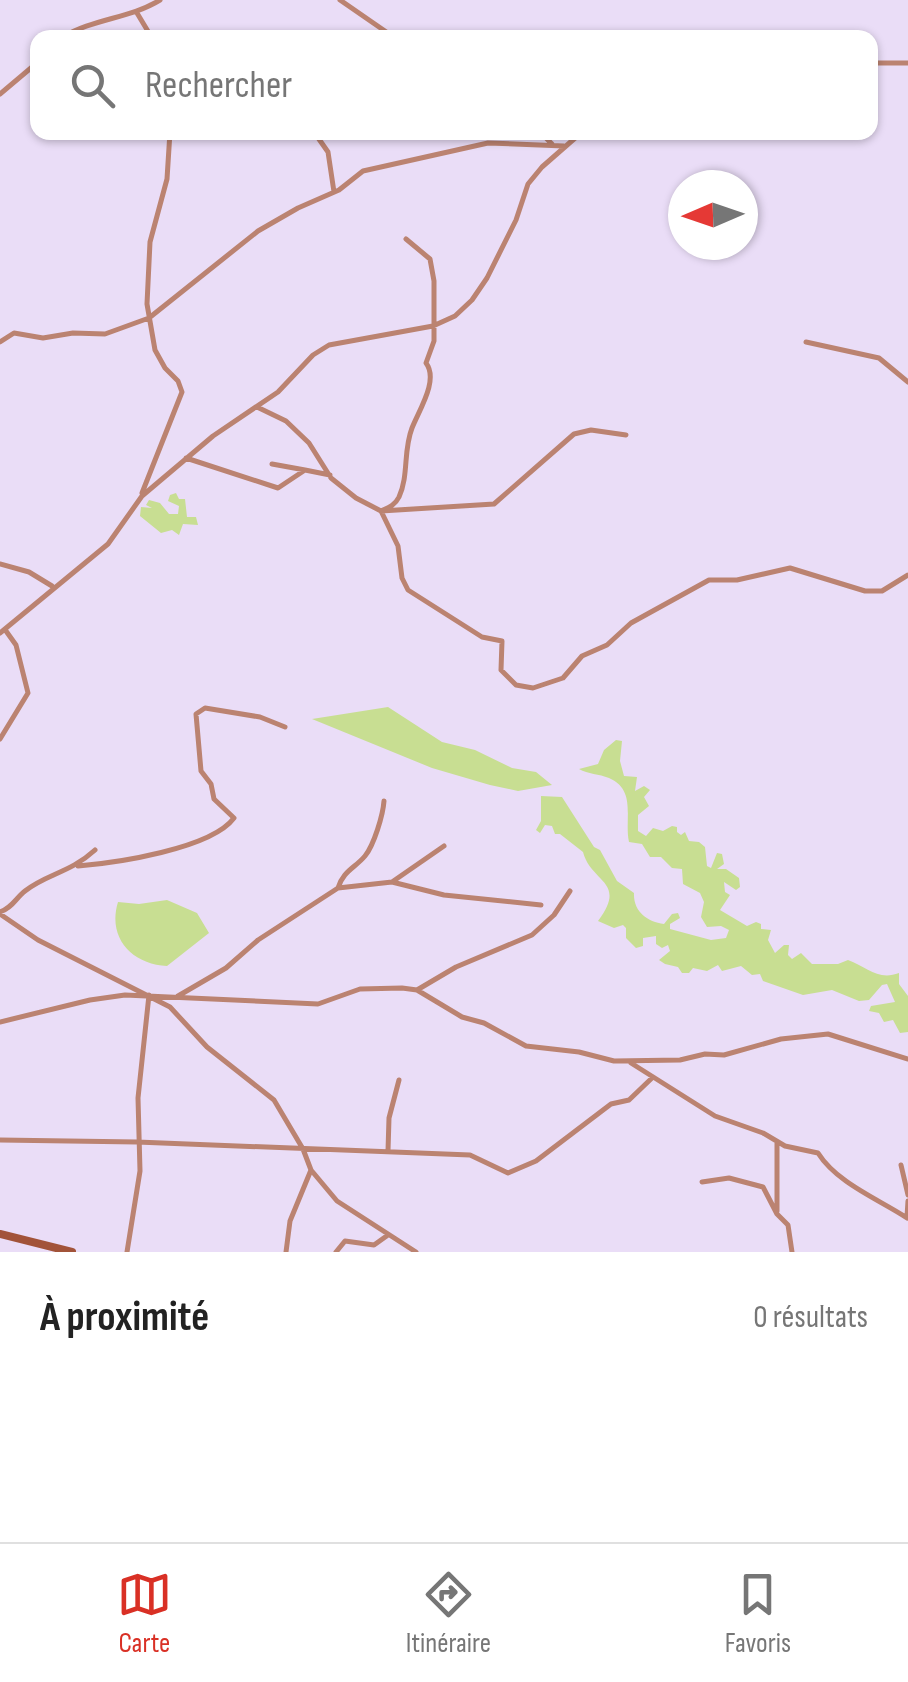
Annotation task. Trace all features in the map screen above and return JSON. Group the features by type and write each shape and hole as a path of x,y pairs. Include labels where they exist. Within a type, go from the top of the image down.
{"street":[{"path":"75,30 88,23 139,15 160,0"},
{"path":"340,0 383,30"},
{"path":"139,15 147,30"},
{"path":"878,62 908,63"},
{"path":"0,94 30,69"},
{"path":"142,496 182,392 158,357 146,293 150,242 167,179 169,140"},
{"path":"320,140 328,152 334,192"},
{"path":"548,140 554,146"},
{"path":"0,740 28,693 16,645 3,632 108,544 142,496 213,436 278,392 313,355 329,345 434,326 454,316 488,278 528,184 572,140"},
{"path":"0,342 14,333 42,338 110,333 149,318 258,231 334,192 361,172 488,143 564,146"},
{"path":"381,511 396,502 406,478 404,461 409,435 432,381 426,363 434,341 434,280 430,259 406,239"},
{"path":"806,342 880,358 908,382"},
{"path":"257,407 286,421 310,442 330,475 356,498 381,511 494,504 574,434 591,430 626,435"},
{"path":"186,458 278,488 305,470"},
{"path":"272,464 330,475"},
{"path":"381,511 398,546 402,578 408,590 482,638 502,641 501,670 516,686 534,688 562,678 582,656 607,645 631,623 709,580 737,580 790,568 865,591 882,591 908,575"},
{"path":"0,564 28,572 53,587"},
{"path":"78,866 110,864 207,839 234,818 214,800 211,784 201,771 196,714 205,708 260,717 284,727"},
{"path":"338,888 342,878 366,854 374,830 382,822 384,801"},
{"path":"392,882 444,846"},
{"path":"0,913 26,890 78,866 94,850"},
{"path":"176,998 226,968 258,940 338,888 392,882 444,895 541,905"},
{"path":"417,990 456,967 532,935 570,891"},
{"path":"0,913 38,940 170,1007 207,1047 274,1100 304,1149 311,1170 337,1201 416,1252"},
{"path":"0,1022 90,1000 150,996 318,1004 366,988 417,990 462,1017 484,1023 526,1046 628,1062 724,1055 781,1039 828,1034 908,1058"},
{"path":"127,1252 140,1171 136,1142 140,1065 150,996"},
{"path":"628,1062 715,1116 746,1126 792,1149 818,1153 825,1163 866,1194 908,1219"},
{"path":"0,1140 470,1156 508,1173 536,1161 611,1104 629,1100 653,1077"},
{"path":"388,1151 389,1118 399,1080"},
{"path":"777,1142 777,1214"},
{"path":"901,1165 908,1219"},
{"path":"286,1252 290,1221 311,1170"},
{"path":"702,1182 729,1178 760,1185 788,1225 792,1252"},
{"path":"0,1234 69,1252"},
{"path":"336,1252 346,1241 374,1245 388,1235"}],"green space":[{"path":"176,493 179,499 185,499 187,517 196,517 198,525 183,524 179,535 172,530 161,533 140,516 141,507 152,508 146,505 149,500 160,503 169,514 178,514 179,506 168,501"},
{"path":"388,707 442,742 475,750 512,768 536,772 552,785 518,791 490,785 432,768 312,719"},
{"path":"616,740 622,741 620,761 624,776 637,777 635,791 644,786 650,790 644,797 649,806 638,815 638,831 646,836 653,828 663,831 677,827 677,832 685,832 689,841 705,847 707,866 711,868 717,853 722,854 724,864 717,869 726,869 739,878 740,887 736,890 724,882 725,892 730,895 720,910 747,926 756,922 761,929 771,930 768,940 775,953 789,945 788,955 792,959 801,953 812,964 848,960 879,974 899,973 899,984 908,996 908,1032 900,1033 893,1020 884,1022 879,1013 869,1011 871,1006 895,1002 887,984 869,1000 859,1001 832,990 803,995 763,981 760,974 752,975 741,966 722,971 718,965 707,971 693,968 682,973 678,967 659,960 670,951 668,945 662,948 656,944 656,936 643,938 643,946 636,948 626,938 623,925 614,928 598,921 606,908 609,890 583,852 555,834 552,826 545,825 540,833 536,830 541,821 541,796 562,797 617,881 634,893 636,905 647,918 664,924 678,913 680,918 670,924 670,929 711,940 726,938 729,930 707,927 701,917 704,902 700,893 683,884 682,869 672,868 661,857 650,857 642,844 629,842 628,806 618,783 579,769 598,764 604,750"},
{"path":"167,900 197,913 209,933 167,966 143,960 125,947 119,938 116,915 118,902"}]}
